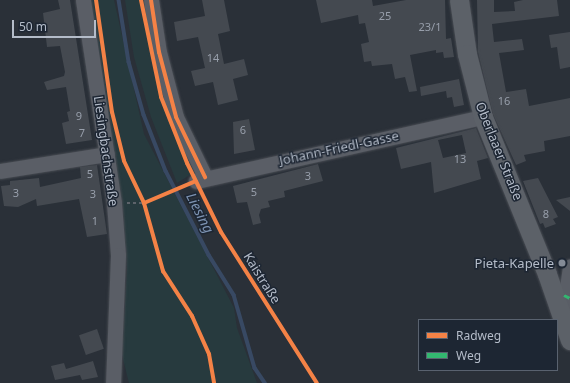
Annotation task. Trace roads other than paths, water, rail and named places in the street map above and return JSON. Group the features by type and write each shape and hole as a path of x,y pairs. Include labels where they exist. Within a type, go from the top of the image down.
{"main road":[{"name":"Oberlaaer Straße","path":"459,0 467,54 483,117 547,274 570,340"}],"street":[{"name":"Liesingbachstraße","path":"83,0 114,203 118,255 116,303 108,381"},
{"name":"Johann-Friedl-Gasse","path":"151,0 159,52 176,117 201,179 483,117"},
{"path":"0,171 107,154"},
{"path":"547,274 569,272 563,319"}],"waterway":[{"name":"Liesing","path":"119,0 129,62 144,115 166,171 209,255 234,295 255,368 265,383"}],"place":[{"name":"Pieta-Kapelle","path":"562,263"}]}
